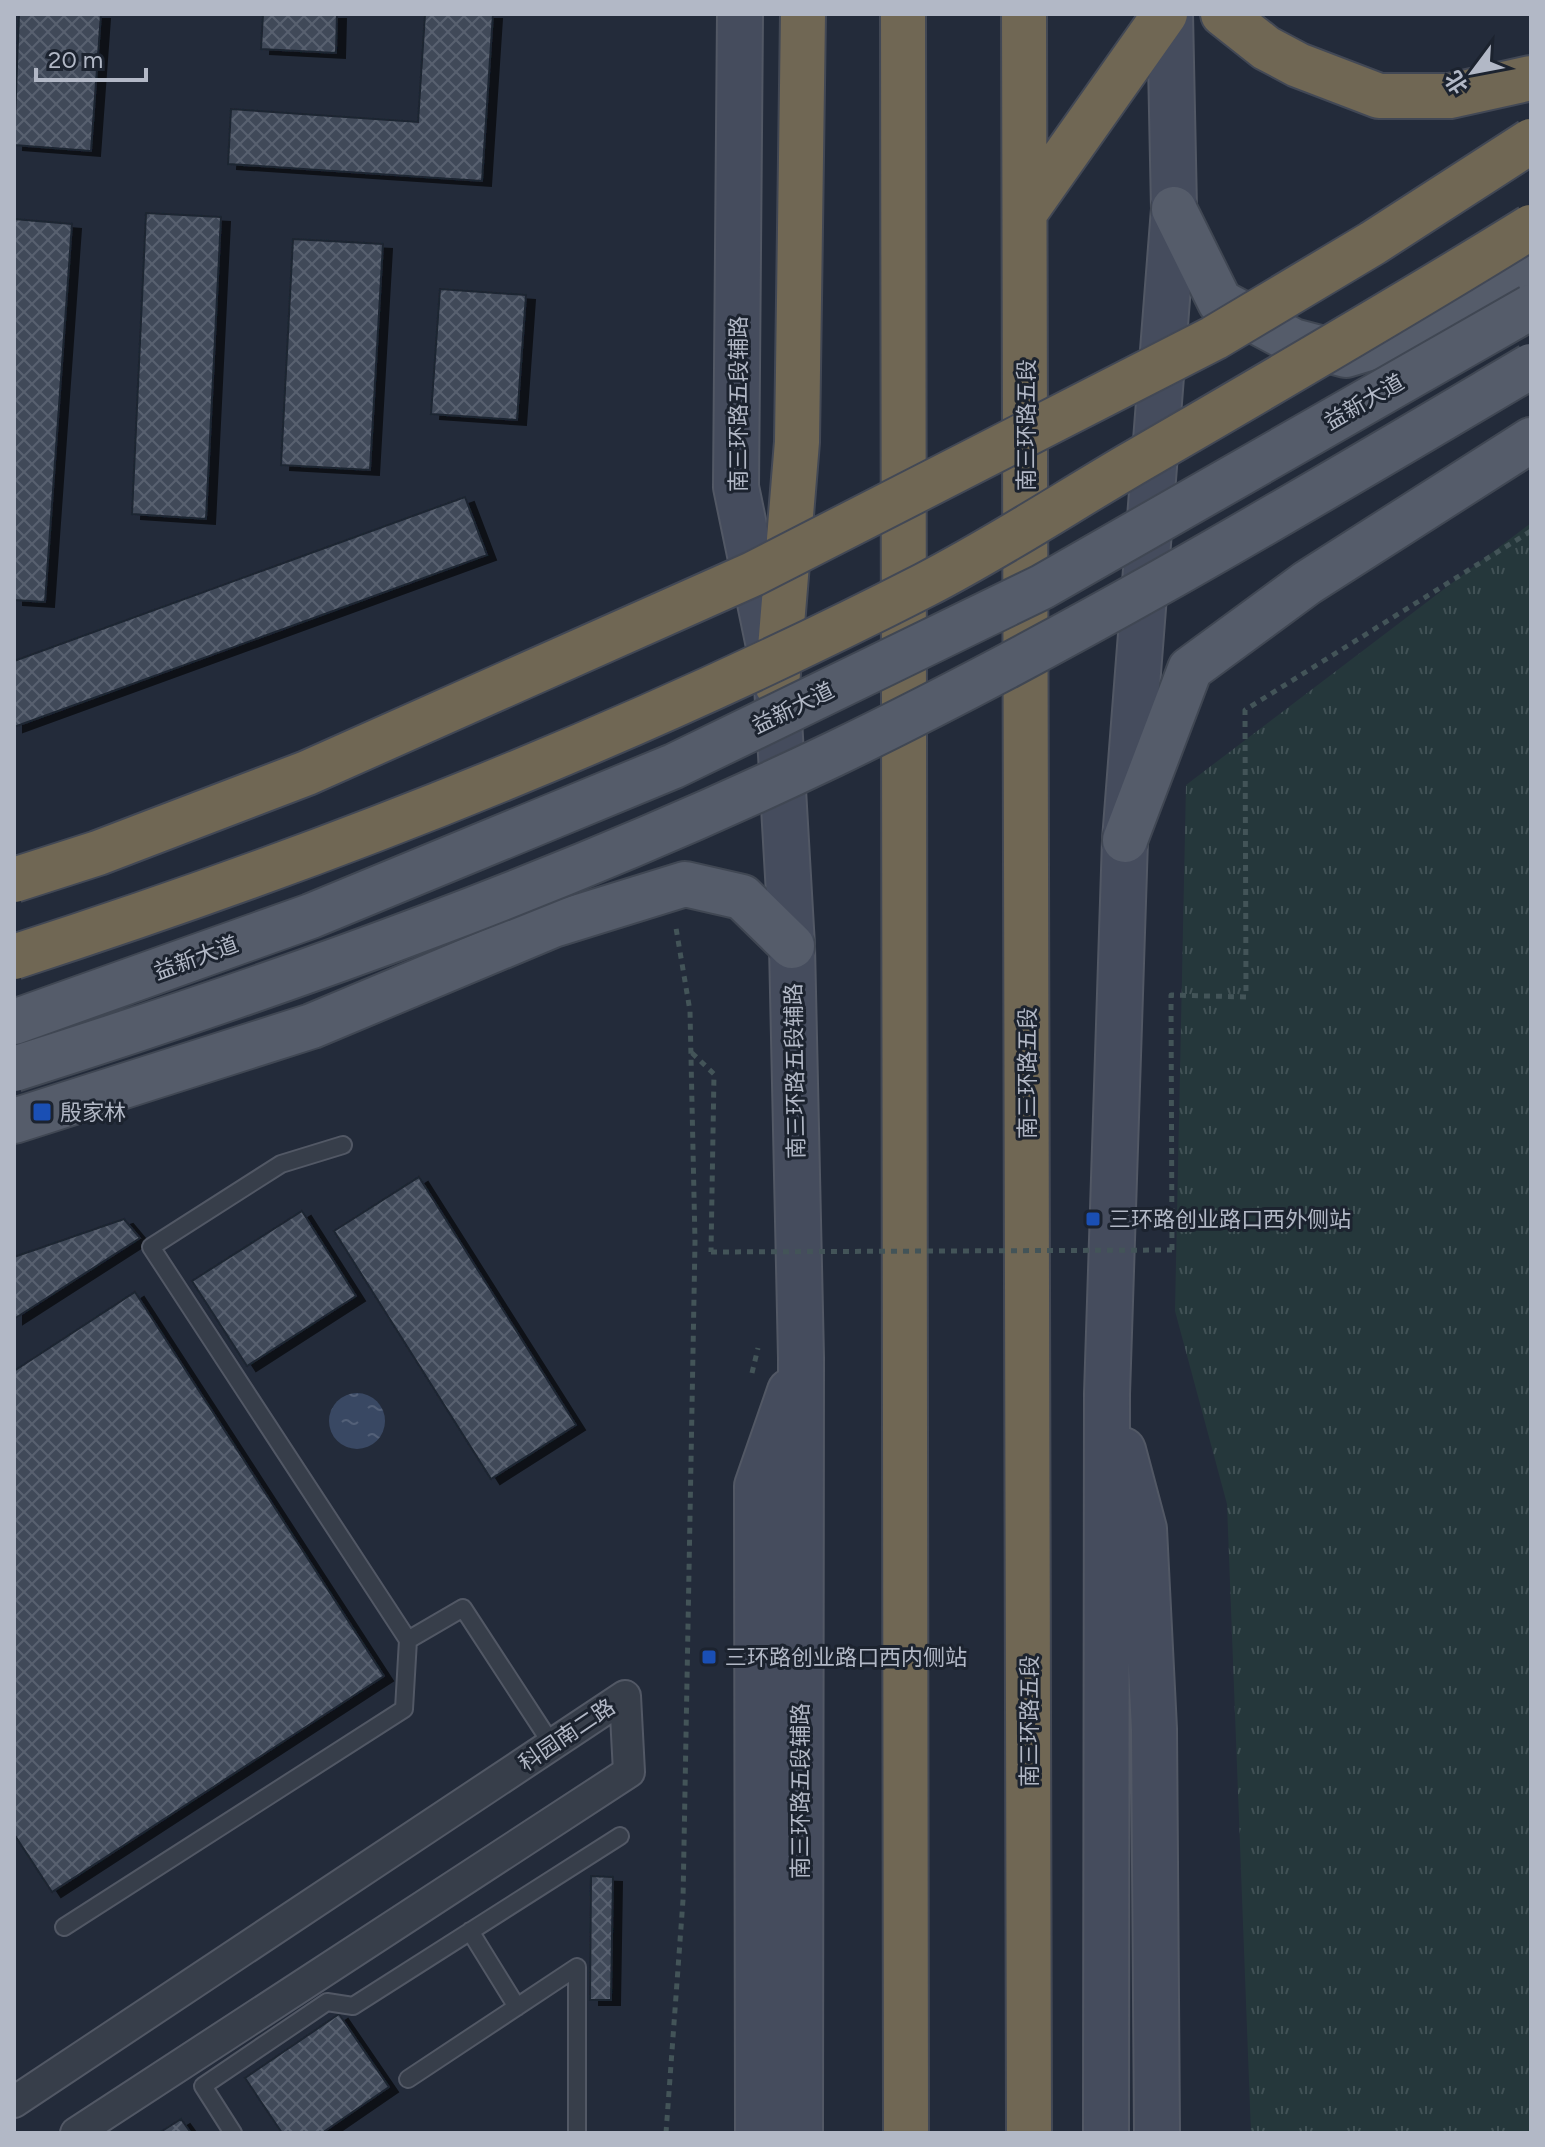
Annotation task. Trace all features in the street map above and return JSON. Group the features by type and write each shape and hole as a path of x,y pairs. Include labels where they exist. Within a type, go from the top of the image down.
{"highway":[{"path":"777,685 797,442 803,14"},
{"path":"903,14 906,2133"},
{"name":"南三环路五段","path":"1024,14 1029,2133"},
{"path":"1026,211 1167,14"},
{"path":"1223,14 1266,48 1298,65 1379,96 1450,96 1531,78"},
{"path":"14,880 98,853 307,773 753,574 1214,338 1373,243 1531,141"},
{"path":"14,957 191,900 667,710 928,583 1397,310 1531,227"}],"main road":[{"name":"南三环路五段辅路","path":"740,14 736,487 777,685 792,946 801,1358 800,2133"},
{"path":"1106,2133 1107,1394 1125,840 1174,209 1167,14"},
{"path":"1174,209 1220,302 1293,341 1346,355 1415,334 1531,265"},
{"name":"益新大道","path":"14,1022 311,916 674,766 1042,587 1531,307"},
{"path":"14,1069 320,967 585,863 830,755 1142,595 1531,366"},
{"path":"1125,840 1190,669 1307,583 1531,440"},
{"path":"14,1121 312,1026 553,925 685,884 742,897 792,946"},
{"path":"758,2133 755,1748 757,1486 801,1358"},
{"path":"1107,1394 1144,1529 1154,1729 1157,2133"}],"street":[{"name":"科园南二路","path":"14,2102 625,1696 629,1772 76,2133"}],"lane":[{"path":"64,1927 404,1709 408,1640 151,1247 281,1164 343,1145"},
{"path":"408,1640 463,1608 553,1746"},
{"path":"233,2133 203,2086 327,2002 353,2006 620,1836"},
{"path":"470,1931 517,2007"},
{"path":"408,2079 577,1967 577,2133"}],"path":[{"path":"691,1052 714,1074 711,1252 1172,1250 1171,995 1246,997 1245,710 1531,531"},
{"path":"666,2133 683,1900 695,1242 690,1011 669,890"}],"green space":[{"path":"1531,523 1531,2133 1251,2133 1227,1504 1175,1311 1186,785"}],"water":[{"path":"357,1393 377,1401 385,1421 377,1441 357,1449 337,1441 329,1421 337,1401"}],"building":[{"path":"19,14 101,14 91,151 14,145"},
{"path":"263,14 337,14 336,53 261,49"},
{"path":"425,14 493,14 482,181 228,164 231,109 418,122"},
{"path":"146,213 221,217 206,519 132,514"},
{"path":"14,219 72,224 45,602 14,600"},
{"path":"293,239 383,244 370,470 281,465"},
{"path":"440,289 526,295 517,420 431,414"},
{"path":"465,497 487,555 14,727 14,661"},
{"path":"419,1177 576,1425 491,1479 334,1231"},
{"path":"302,1211 356,1296 247,1366 192,1281"},
{"path":"124,1219 140,1238 14,1319 14,1257"},
{"path":"135,1292 384,1676 52,1892 14,1834 14,1371"},
{"path":"591,1876 613,1877 611,2000 590,2000"},
{"path":"339,2014 389,2087 322,2133 282,2133 245,2078"},
{"path":"181,2119 191,2133 159,2133"}],"place":[{"name":"殷家林","path":"42,1112"},
{"name":"三环路创业路口西外侧站","path":"1093,1219"},
{"name":"三环路创业路口西内侧站","path":"709,1657"}]}
